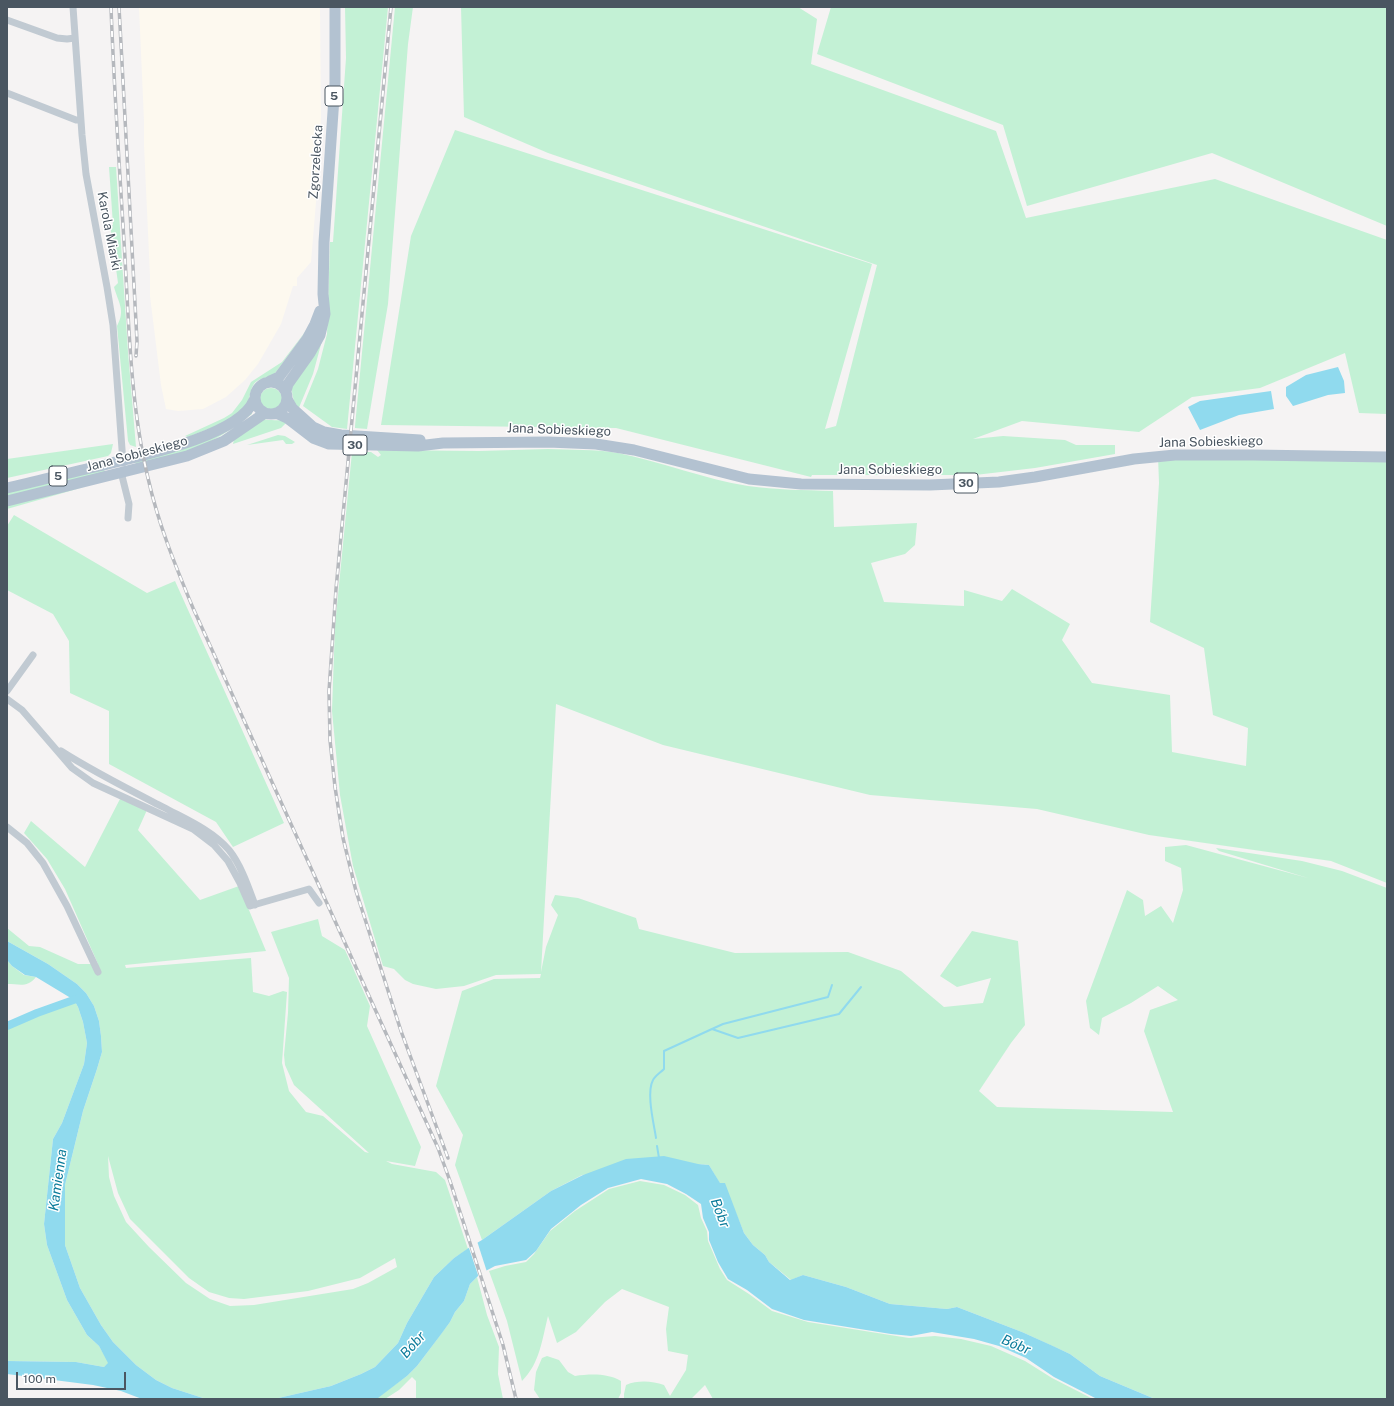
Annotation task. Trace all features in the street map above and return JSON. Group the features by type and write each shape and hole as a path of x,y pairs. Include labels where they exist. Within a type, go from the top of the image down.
{"main road":[{"name":"Zgorzelecka","path":"286,395 288,384 310,353 320,335 323,328 326,308 324,294 324,242 336,70 335,7"},
{"name":"Zgorzelecka","path":"270,381 279,377 313,329 319,314 324,294"},
{"path":"270,381 278,383 286,395"},
{"name":"5","path":"254,400 254,395 258,387 265,382 270,381"},
{"name":"Jana Sobieskiego","path":"286,395 292,408 307,422 317,429 328,433 418,439 443,443"},
{"name":"5","path":"271,413 284,408 286,395"},
{"name":"Jana Sobieskiego","path":"7,488 179,446 224,428 250,408 254,400"},
{"path":"254,400 256,406 260,410 271,413"},
{"name":"Jana Sobieskiego","path":"7,501 187,456 224,441 257,418 271,413 287,418 313,438 329,444 418,446 443,443 563,442 606,445 634,450 749,479 780,483 834,485 930,485 999,482 1048,475 1134,459 1175,455 1387,457"}],"street":[{"name":"Karola Miarki","path":"73,7 86,174 113,326 124,460"},
{"path":"7,20 57,38 75,38"},
{"path":"7,93 76,120 81,120"},
{"path":"107,476 120,469 123,466 124,460 133,466 149,466"},
{"path":"121,472 129,504 128,518"},
{"path":"7,691 32,655"},
{"path":"7,699 22,710 72,768 93,783 194,828 214,844 228,861 250,906 309,889 319,903"},
{"path":"54,746 84,765 192,822 223,843 236,860 255,905"},
{"path":"7,826 27,843 43,863 67,906 98,972"}],"shaded area":[{"path":"139,7 320,7 321,116 318,178 311,262 297,278 297,286 293,286 281,324 258,364 245,380 226,397 203,409 178,411 166,409 161,385 150,296"}],"green space":[{"path":"345,7 388,7 347,429 332,427 303,406 318,369 327,334 330,242 333,242 346,58"},
{"path":"395,7 413,7 408,44 388,304 367,429 355,428 355,426"},
{"path":"461,7 798,7 817,19 811,64 996,131 1026,218 1215,179 1387,240 1387,414 1359,413 1345,353 1260,388 1192,397 1139,432 1022,421 973,439 1003,436 1065,440 1076,445 1115,445 1115,454 1035,468 975,475 812,475 811,477 616,428 381,425 411,236 455,130 872,264 825,429 836,426 877,265 548,153 464,117"},
{"path":"831,7 1387,7 1387,226 1212,153 1027,206 1003,125 817,54"},
{"path":"109,167 116,167 128,352 136,447 130,445 128,441 117,326 120,320 121,311 114,287 118,283 110,225 113,225"},
{"path":"315,319 273,376 259,380 255,383 251,390 246,407 224,423 188,437 185,436 232,413 242,400 251,382 282,362"},
{"path":"323,337 313,374 298,410 293,396 292,381"},
{"path":"271,388 279,391 282,399 279,407 271,410 263,407 260,399 263,391"},
{"path":"252,412 252,414 214,440 197,448 137,464 134,463"},
{"path":"262,419 287,422 281,428 233,444 234,439"},
{"path":"278,435 285,436 295,442 292,444 286,444 283,440 247,445"},
{"path":"113,444 111,453 108,456 7,478 7,459"},
{"path":"548,449 592,450 618,453 715,479 748,486 833,491 834,527 917,523 915,545 905,554 871,563 884,602 964,606 964,590 1002,601 1012,589 1070,624 1062,640 1092,683 1170,695 1172,752 1246,766 1248,728 1213,715 1204,648 1150,622 1159,483 1158,456 1387,457 1387,883 1331,861 1149,835 1037,809 870,795 663,745 556,704 541,972 546,947 558,915 551,905 555,895 578,898 636,918 639,929 735,953 848,952 901,971 944,1007 983,1003 991,978 957,987 940,976 972,931 1018,941 1025,1025 979,1091 997,1107 1173,1112 1144,1031 1150,1010 1178,1000 1158,986 1131,1003 1102,1018 1099,1035 1090,1028 1086,1001 1127,890 1143,900 1145,916 1161,906 1173,923 1183,890 1181,868 1165,861 1165,847 1186,845 1308,878 1219,851 1216,848 1302,861 1342,871 1387,888 1387,1399 1155,1399 1100,1376 1070,1354 1022,1332 957,1307 947,1309 890,1304 846,1287 803,1275 791,1280 769,1262 765,1255 753,1245 744,1233 733,1206 709,1165 698,1164 582,1175 551,1191 482,1240 455,1165 463,1135 436,1086 462,991 494,979 540,978 541,974 496,975 464,986 436,989 413,984 405,980 394,969 383,966 353,866 340,795 332,711 335,626 352,452 371,452 378,457 381,455 377,450 479,451"},
{"path":"104,468 105,473 7,497 7,492"},
{"path":"84,487 7,509 7,505"},
{"path":"14,515 147,593 175,581 284,823 233,847 216,822 109,764 109,711 70,693 69,641 53,614 7,590 7,526"},
{"path":"120,799 147,810 138,830 200,900 239,886 266,951 125,965 126,968 251,958 253,992 269,996 283,991 287,992 282,1063 289,1091 306,1112 323,1116 365,1152 369,1153 294,1085 285,1065 284,1055 288,1013 289,978 271,932 318,919 322,936 345,950 370,1006 367,1026 421,1147 415,1166 386,1161 392,1164 436,1172 445,1180 468,1249 454,1258 434,1277 407,1323 398,1343 375,1367 331,1386 274,1399 206,1399 172,1388 156,1380 136,1365 113,1342 101,1325 80,1288 65,1245 65,1185 83,1111 102,1052 99,1021 94,1006 86,993 77,984 48,964 7,941 7,928 29,946 40,947 78,964 98,964 65,889 47,859 24,833 31,821 85,867","holes":["108,1156 118,1193 130,1219 189,1278 209,1292 229,1298 244,1299 308,1291 360,1278 395,1258 397,1267 368,1283 353,1289 254,1305 230,1306 210,1299 186,1283 126,1222 114,1196 109,1177"]},
{"path":"7,960 24,975 36,977 30,983 26,984 7,984"},
{"path":"74,1000 83,1022 87,1043 84,1064 62,1123 53,1139 44,1224 47,1245 67,1300 87,1335 99,1346 109,1363 104,1367 76,1362 7,1361 7,1026 37,1013"},
{"path":"640,1181 664,1185 685,1195 698,1205 701,1218 707,1231 708,1241 720,1269 727,1280 772,1311 808,1322 909,1338 935,1336 961,1339 991,1346 1025,1361 1052,1378 1093,1399 713,1399 705,1385 691,1399 624,1399 626,1385 640,1382 650,1382 664,1385 670,1396 686,1370 688,1355 668,1351 666,1329 669,1307 622,1289 605,1302 576,1332 557,1343 548,1316 537,1359 533,1367 522,1381 507,1321 489,1271 526,1262 534,1254 550,1231 575,1211 609,1189"},
{"path":"477,1277 487,1315 499,1347 498,1374 503,1399 416,1399 416,1381 412,1377 399,1390 385,1399 375,1399 407,1376 417,1366 450,1322 455,1312 464,1301 470,1284"},
{"path":"547,1356 559,1360 568,1372 575,1376 604,1375 621,1381 621,1393 618,1399 540,1399 534,1390 536,1372 542,1358"}],"water":[{"path":"1338,367 1344,381 1345,393 1328,395 1293,406 1286,396 1286,387 1306,375"},
{"path":"1271,391 1274,409 1239,415 1200,430 1188,407 1200,401"},
{"name":"Kamienna","path":"7,941 48,964 77,984 86,993 94,1006 99,1021 102,1052 83,1111 65,1185 65,1245 80,1288 101,1325 113,1342 136,1365 156,1380 172,1388 206,1399 142,1399 121,1391 93,1385 7,1374 7,1361 76,1362 104,1367 108,1363 99,1346 87,1335 67,1300 47,1245 44,1224 53,1139 62,1123 84,1064 87,1043 83,1022 74,1000 36,977 25,975 12,966 7,960"},
{"name":"Bóbr","path":"664,1156 709,1165 720,1183 725,1183 744,1233 753,1245 765,1255 769,1262 790,1280 803,1275 846,1287 890,1304 947,1309 957,1307 1022,1332 1053,1346 1070,1354 1100,1376 1155,1399 1097,1399 1054,1377 1026,1358 999,1346 974,1339 932,1332 911,1336 891,1334 804,1320 772,1309 747,1290 728,1279 718,1262 709,1240 709,1232 703,1218 701,1204 667,1184 641,1179 608,1188 581,1205 551,1229 536,1251 526,1260 495,1266 480,1274 470,1284 464,1301 417,1366 407,1376 378,1398 274,1399 331,1386 375,1367 398,1343 407,1323 434,1277 454,1258 551,1191 583,1175 626,1159"}],"pier":[{"path":"477,1241 487,1272 479,1278 468,1245"}],"waterway":[{"path":"712,1029 723,1024 828,997 832,985"},
{"path":"656,1138 650,1093 653,1080 664,1069 664,1051 712,1029 738,1038 839,1014 861,987"},
{"path":"7,1026 37,1013 79,998"},
{"path":"657,1146 659,1158"}],"railway":[{"path":"111,7 115,101 134,397 142,451 152,495 173,560 193,608 438,1148 503,1345 516,1399"},
{"path":"119,7 137,341 136,356"},
{"path":"391,7 336,589 329,691 330,740 335,787 343,838 356,891 401,1031 448,1158"}]}
